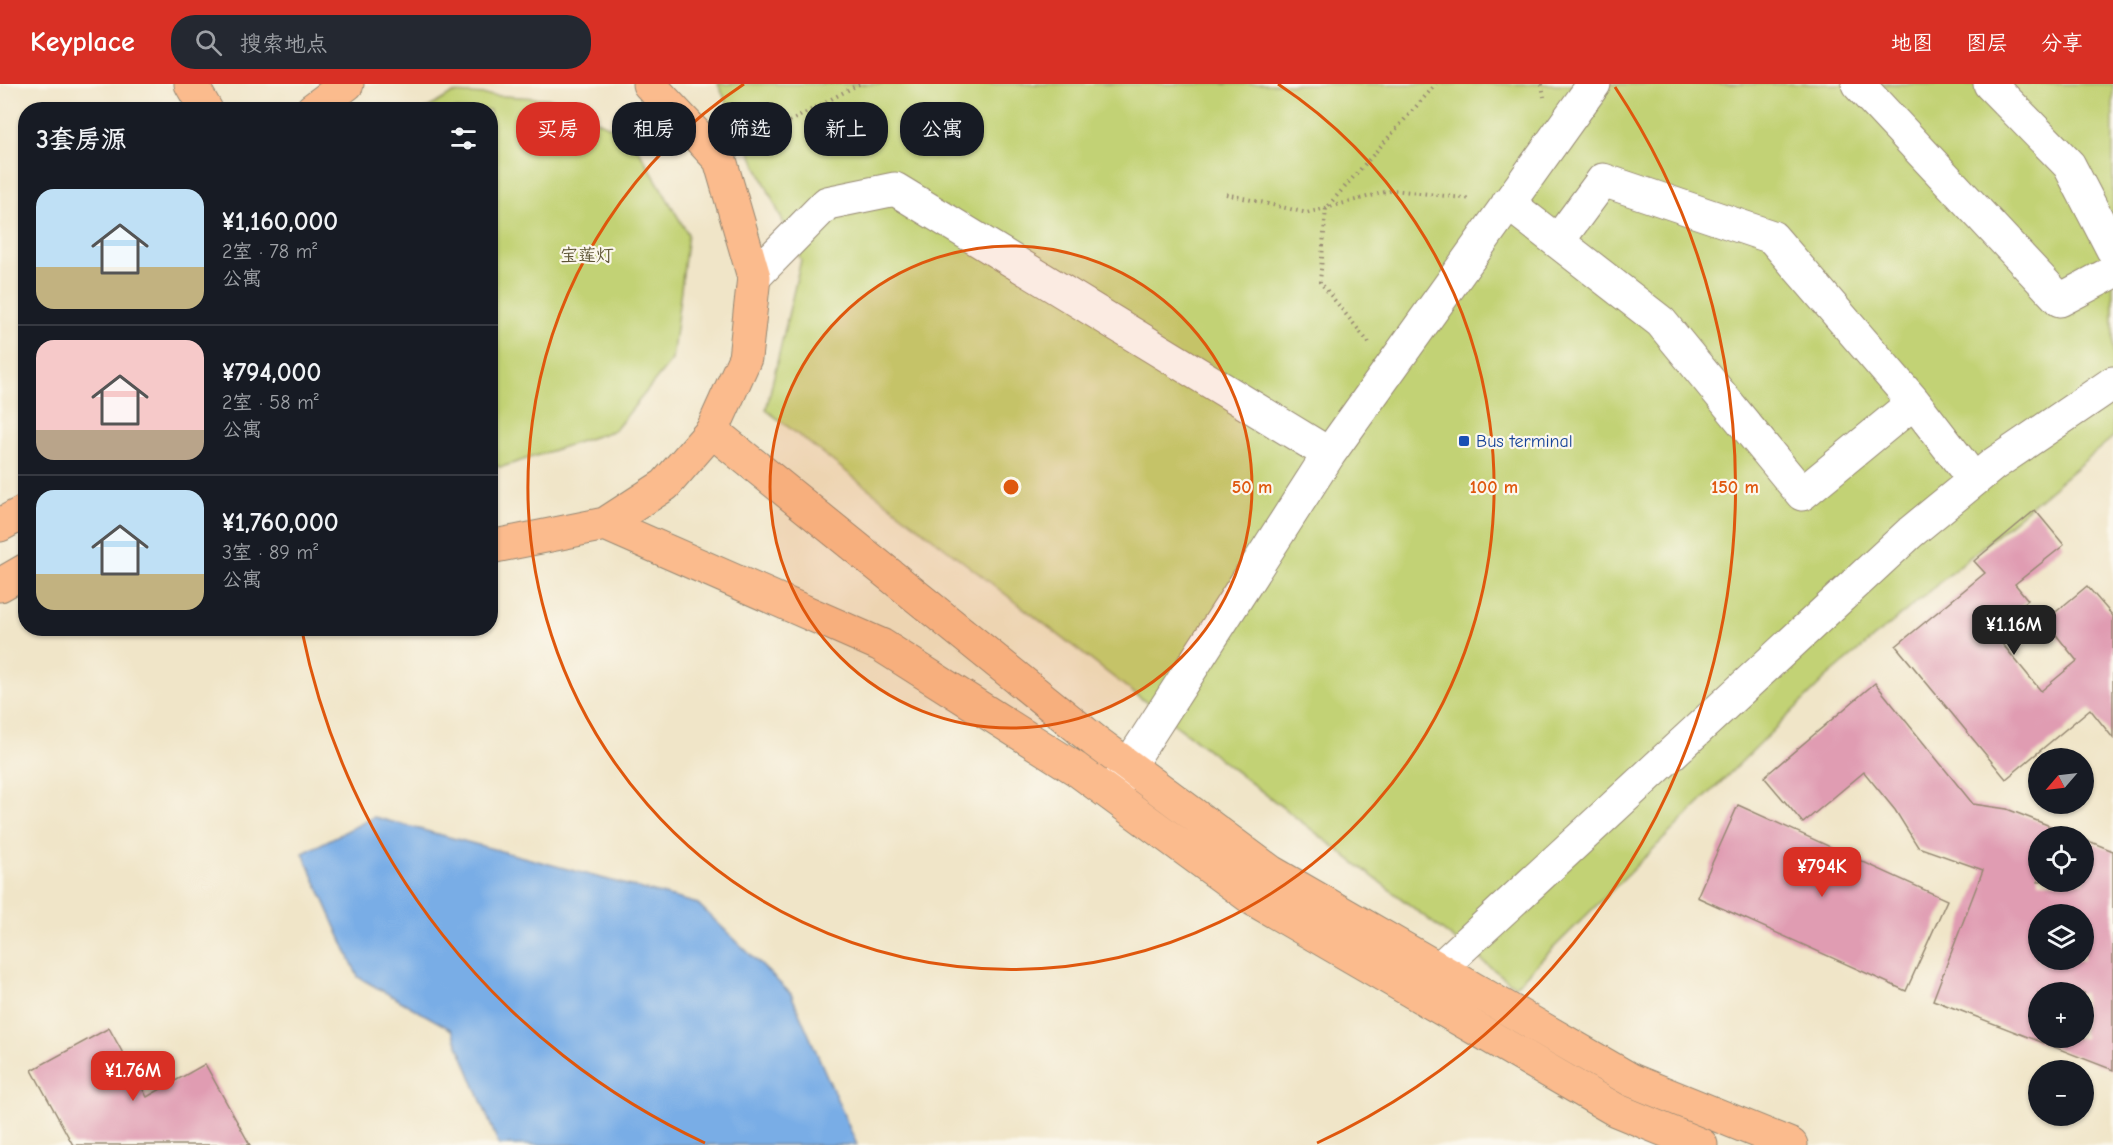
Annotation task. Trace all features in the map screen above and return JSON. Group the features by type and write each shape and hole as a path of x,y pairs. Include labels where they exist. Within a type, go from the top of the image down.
{"main road":[{"path":"191,84 201,102"},
{"path":"323,102 347,84"},
{"path":"498,545 605,524 665,485 712,431 745,358 754,277 720,160 649,84"},
{"path":"712,431 1128,765 1271,872 1630,1080 1791,1145"},
{"path":"0,525 18,515"},
{"path":"605,524 881,645 1076,769 1253,899 1616,1110 1701,1145"},
{"path":"0,585 18,575"}],"street":[{"path":"1110,794 1329,454 1594,84"},
{"path":"1858,84 2060,300 2113,272"},
{"path":"1990,84 2068,165 2113,250"},
{"path":"1558,241 1603,180 1772,237 1914,402 1974,480"},
{"path":"754,277 827,203 895,189 1329,454"},
{"path":"1509,203 1661,322 1802,494 1914,402"},
{"path":"1439,969 1903,540 1974,480 2093,394 2113,383"}],"path":[{"path":"720,160 859,84"},
{"path":"1390,369 1320,282 1326,208 1436,84"},
{"path":"1226,194 1307,213 1393,190 1509,203"}],"green space":[{"path":"718,84 2113,84 2113,437 1826,678 1515,986 766,410 801,260 752,156 792,156 792,102 726,102"},
{"name":"宝莲灯","path":"453,93 552,99 558,102 516,102 516,156 600,156 600,122 612,128 612,156 642,156 688,234 672,360 615,430 502,467 498,466 498,102 438,102"}],"water":[{"path":"374,817 698,904 791,994 857,1145 499,1145 452,1030 358,977 303,853"}],"building":[{"path":"2035,510 2064,545 2015,584 2028,600 1991,630 2041,691 2077,661 2045,621 2087,586 2113,616 2113,738 2090,709 2043,748 2028,748 2028,761 2006,779 1896,646 1985,573 1974,561"},
{"path":"1875,683 1973,804 2007,809 2050,826 2028,826 2028,892 2094,892 2094,843 2113,851 2113,1070 2094,1063 2094,1060 2087,1060 2056,1048 2094,1048 2094,982 2028,982 2028,1037 1933,1000 1983,870 1918,847 1895,810 1864,772 1803,823 1764,777"},
{"path":"1738,805 1947,900 1906,991 1697,897"},
{"path":"109,1028 147,1097 205,1064 250,1145 73,1145 32,1070"}],"place":[{"name":"Bus terminal","path":"1464,441"}]}
